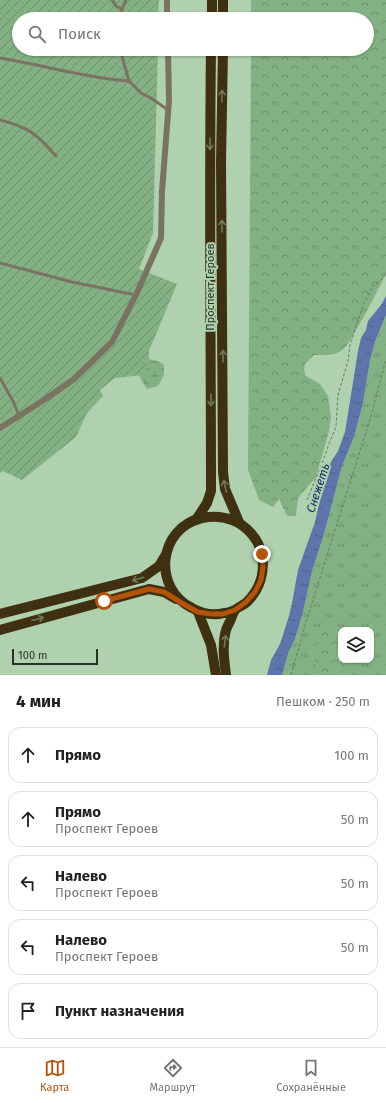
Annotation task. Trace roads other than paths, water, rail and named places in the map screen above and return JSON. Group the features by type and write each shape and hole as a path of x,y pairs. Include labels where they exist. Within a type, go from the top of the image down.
{"main road":[{"path":"212,0 212,12"},
{"path":"223,0 223,12"},
{"name":"Проспект Героев","path":"196,520 207,503 210,491 211,309 209,162 211,56"},
{"name":"Проспект Героев","path":"223,56 221,162 223,472 225,489 238,522"},
{"name":"Проспект Героев","path":"210,516 225,517 238,522 249,531 257,541 262,554 263,567 261,580 255,592 246,602 235,610 223,614 198,612 185,605 175,595 168,582 165,568 166,554 169,545 177,533 187,524 196,520 210,516"},
{"path":"0,614 142,578 159,566 166,554"},
{"path":"0,630 149,589 164,592 185,605"},
{"name":"Проспект Героев","path":"226,675 224,651 226,630 235,610"},
{"path":"198,612 211,645 216,675"}],"street":[{"path":"167,0 167,12"},
{"path":"0,428 74,379 112,342 136,295 161,238 162,191 168,110 168,56"}],"lane":[{"path":"112,0 116,6 122,9"},
{"path":"122,12 126,0"},
{"path":"122,56 129,81 141,93 168,110"},
{"path":"0,58 87,76 129,81"},
{"path":"0,120 19,125 30,130 41,139 56,156"},
{"path":"0,263 72,282 136,295"},
{"path":"0,378 14,403 19,416"}],"water":[{"path":"386,296 386,315 375,342 370,360 363,403 354,437 342,466 324,534 312,571 303,612 295,639 289,651 282,675 267,675 271,660 280,644 289,616 298,570 315,522 324,481 345,432 361,338 366,330 368,321 381,305"}],"water label":[{"name":"Снежеть","path":"318,488"}]}
